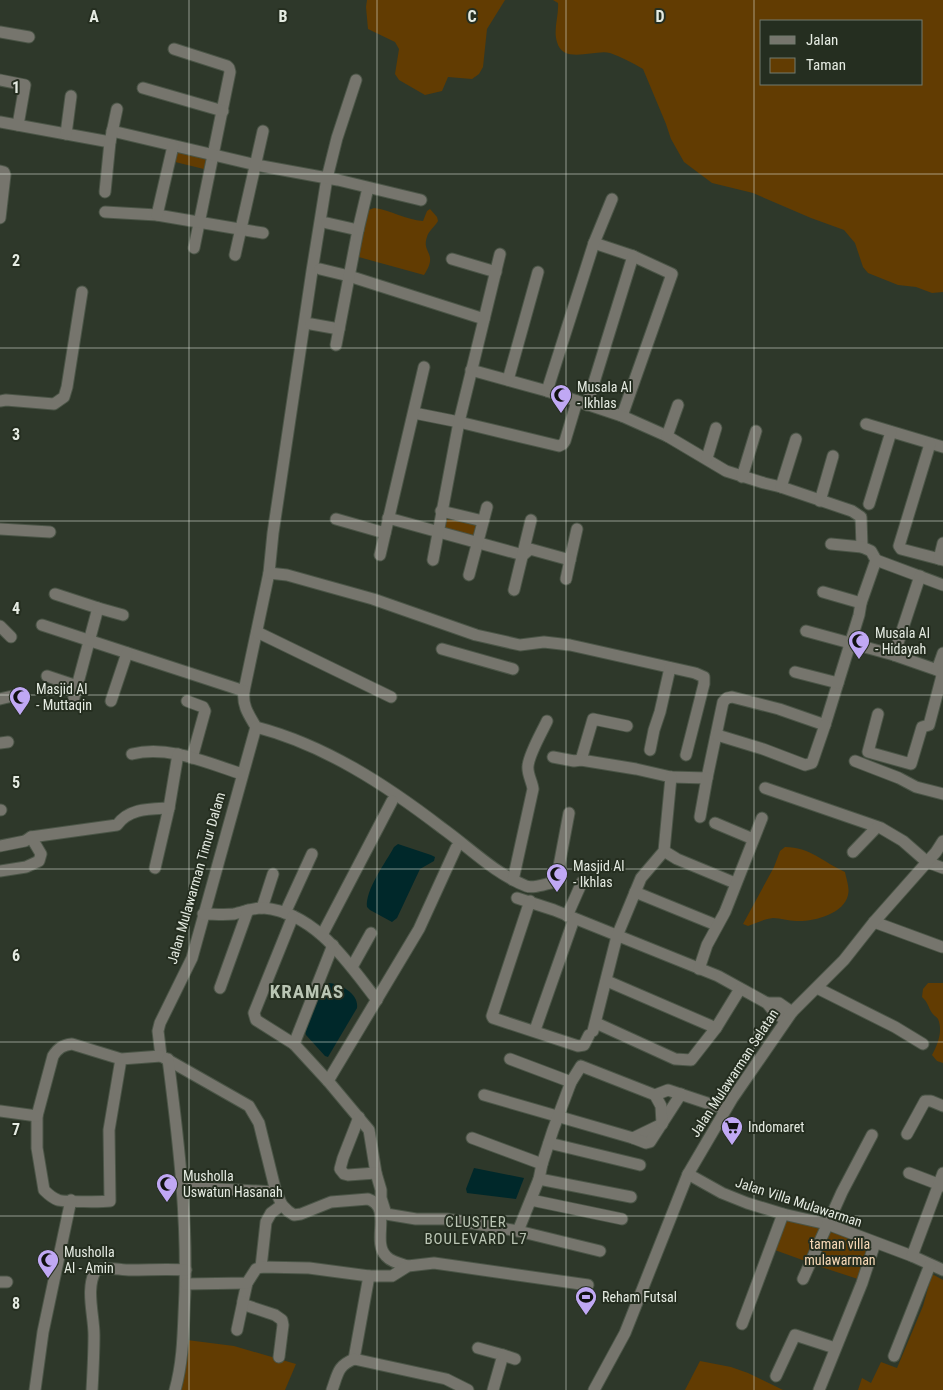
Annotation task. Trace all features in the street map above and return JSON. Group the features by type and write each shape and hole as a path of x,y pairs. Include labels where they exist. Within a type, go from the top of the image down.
{"street":[{"path":"0,32 29,37"},
{"path":"174,49 230,68 223,111 194,248"},
{"path":"0,80 25,84 18,125"},
{"path":"356,80 337,138 327,178 273,533 269,572 242,700 244,707 256,728 293,739 348,765 400,796 462,842 498,872 528,887 556,882 569,813"},
{"path":"142,88 223,111"},
{"path":"66,134 71,96"},
{"path":"105,192 111,137 117,109"},
{"path":"0,122 66,134 111,137 173,146 421,200"},
{"path":"235,255 264,131"},
{"path":"157,215 173,146"},
{"path":"0,171 5,173 0,218"},
{"path":"336,345 368,188"},
{"path":"547,391 594,243 612,198"},
{"path":"105,212 157,215 263,233"},
{"path":"327,223 358,230"},
{"path":"594,243 633,256 672,274 622,416"},
{"path":"432,560 459,422 500,254"},
{"path":"414,413 559,446 563,444 582,403 633,256"},
{"path":"452,259 496,272"},
{"path":"320,269 349,276 484,318"},
{"path":"508,380 538,272"},
{"path":"0,401 54,404 64,397 82,292"},
{"path":"311,324 339,329"},
{"path":"380,555 424,367"},
{"path":"471,370 547,391 622,416 667,436 726,471 852,511 861,517 862,547"},
{"path":"667,436 678,405"},
{"path":"866,424 943,447"},
{"path":"707,458 716,428"},
{"path":"742,477 756,431"},
{"path":"869,504 891,432"},
{"path":"781,487 796,438"},
{"path":"930,444 899,546 901,549 941,559 943,543"},
{"path":"820,501 833,456"},
{"path":"469,575 487,507"},
{"path":"441,511 483,521"},
{"path":"388,518 478,544 523,554 530,549 570,560"},
{"path":"336,519 385,533"},
{"path":"514,590 531,520"},
{"path":"0,529 50,532"},
{"path":"566,579 577,529"},
{"path":"830,544 862,547 871,551 876,560 943,585"},
{"path":"717,735 805,765 812,763 876,560"},
{"path":"269,572 287,575 373,599 487,638 520,646 544,642 570,645 695,673 704,677 704,684 686,756"},
{"path":"894,655 920,576"},
{"path":"823,592 861,603"},
{"path":"54,594 122,615"},
{"path":"72,705 98,608"},
{"path":"42,625 244,691"},
{"path":"0,626 11,637"},
{"path":"806,631 894,655 941,672"},
{"path":"257,632 391,697"},
{"path":"480,659 487,638"},
{"path":"442,649 513,668"},
{"path":"111,701 126,653"},
{"path":"878,714 868,752 911,764 922,727 929,725 941,672 943,653"},
{"path":"650,750 670,668"},
{"path":"795,672 838,683"},
{"path":"47,676 77,686"},
{"path":"0,698 17,696"},
{"path":"700,817 723,702 727,698 732,696 779,709 825,725"},
{"path":"187,701 203,707 205,711 192,758"},
{"path":"582,760 594,719 627,726"},
{"path":"512,880 533,789 532,780 528,773 528,764 547,721"},
{"name":"Jalan Mulawarman Timur Dalam","path":"175,1390 181,1370 186,1284 183,1188 164,1058 158,1031 160,1023 192,958 256,728"},
{"path":"132,754 162,752 178,754 242,774"},
{"path":"155,868 169,808 178,754"},
{"path":"553,758 574,761 582,760 671,777 707,778"},
{"path":"855,761 899,778 916,787 943,794"},
{"path":"530,901 492,1014 493,1018 580,1046 584,1045 593,1030 617,936 635,892 641,878 664,851 671,777"},
{"path":"765,788 877,827 902,841 928,862 942,865"},
{"path":"322,935 392,801"},
{"path":"0,846 25,841 31,837 117,825 123,818 136,811 169,808"},
{"path":"699,969 716,925 725,912 762,818"},
{"path":"715,823 753,839"},
{"path":"853,852 877,827"},
{"path":"0,871 26,866 39,861 41,854 31,837"},
{"name":"Jalan Mulawarman Selatan","path":"594,1390 625,1333 688,1174 725,1109 789,1016 844,960 874,922 928,862 943,841"},
{"path":"328,1081 419,928 456,848"},
{"path":"664,851 677,859 735,883"},
{"path":"312,854 254,1013 256,1020 294,1044 366,1125 371,1135 376,1173 386,1214 416,1219 448,1219 518,1231 600,1251"},
{"path":"262,908 273,874"},
{"path":"535,1030 582,882"},
{"path":"635,892 716,925"},
{"path":"517,898 530,901 718,976 767,1003 775,1013 789,1016"},
{"path":"204,911 234,914 262,908 289,915 322,935 333,945 377,1000"},
{"path":"220,988 248,910"},
{"path":"874,922 942,947"},
{"path":"352,967 371,933"},
{"path":"294,1044 333,945"},
{"path":"607,980 716,1028"},
{"path":"817,988 895,1027 923,1044"},
{"path":"593,1030 675,1059 691,1060 716,1028 740,989"},
{"path":"121,1059 109,1130 110,1201 71,1200 68,1202 57,1200 44,1190 37,1148 36,1116 53,1056 57,1050 64,1045 72,1044 121,1059 164,1058 249,1106 259,1123 276,1192 282,1205 288,1212 301,1214 331,1202 368,1199 377,1204 379,1209 382,1250 390,1260 408,1266 434,1263 588,1285"},
{"path":"510,1059 571,1082"},
{"path":"518,1231 540,1179 542,1164 558,1116 571,1082 581,1066 655,1095 668,1090 725,1109"},
{"path":"484,1095 633,1138 662,1124 681,1094"},
{"path":"655,1095 660,1106 662,1124"},
{"path":"907,1134 925,1101 931,1101 943,1106"},
{"path":"0,1112 36,1116"},
{"path":"359,1117 340,1169 344,1174 376,1173"},
{"path":"803,1279 842,1192 872,1134"},
{"path":"472,1138 542,1164"},
{"path":"549,1144 640,1166"},
{"path":"909,1173 941,1181 912,1256"},
{"name":"Jalan Villa Mulawarman","path":"688,1174 722,1193 747,1203 827,1224 912,1256 943,1270"},
{"path":"540,1179 630,1197"},
{"path":"183,1188 276,1192"},
{"path":"35,1390 43,1332 71,1200"},
{"path":"531,1200 622,1219"},
{"path":"237,1330 247,1283 259,1268 266,1222 271,1213 282,1205"},
{"path":"742,1324 783,1214"},
{"name":"Jalan Villa Mulawarman","path":"819,1390 862,1283 875,1243"},
{"path":"894,1356 930,1265"},
{"path":"259,1268 309,1268 369,1276 392,1276 408,1266"},
{"path":"92,1390 94,1335 91,1285 96,1270 102,1268 186,1270"},
{"path":"354,1359 369,1276"},
{"path":"186,1284 247,1283"},
{"path":"243,1302 247,1306 275,1315 282,1320 279,1356"},
{"path":"776,1376 795,1335 835,1348"},
{"path":"478,1348 515,1359"},
{"path":"493,1390 503,1355"},
{"path":"332,1390 340,1367 345,1362 354,1359 446,1379 468,1390"}],"green space":[{"path":"367,0 505,0 487,29 483,67 479,74 472,79 448,77 442,91 425,95 399,80 395,74 399,49 395,42 368,29"},
{"path":"553,0 943,0 943,292 932,293 916,287 898,285 868,273 863,267 855,243 844,230 753,193 712,183 684,162 671,139 643,69 610,53 572,55 560,49 556,37 558,3"},
{"path":"175,147 212,156 208,170 171,161"},
{"path":"374,208 423,221 427,211 430,209 437,217 438,221 427,237 426,247 430,262 424,275 355,256 366,211"},
{"path":"443,518 479,525 476,538 440,531"},
{"path":"785,847 809,852 845,872 849,889 845,902 827,916 811,920 793,921 773,918 748,926 743,924 774,867 780,851"},
{"path":"928,983 943,983 943,1063 937,1061 932,1055 938,1042 940,1028 938,1019 922,997 923,989"},
{"name":"taman villa mulawarman","path":"780,1216 825,1225 808,1262 772,1249"},
{"name":"taman villa mulawarman","path":"828,1226 873,1244 861,1280 812,1264"},
{"path":"932,1274 943,1280 943,1390 858,1390 862,1378 871,1383 881,1362 897,1368 923,1306"},
{"path":"187,1340 234,1346 296,1364 285,1390 178,1390"},
{"path":"700,1361 731,1367 783,1390 685,1390"}],"water":[{"path":"398,844 435,857 434,861 420,869 397,918 392,922 370,910 367,907 367,900 377,876 394,847"},
{"path":"329,983 339,985 352,994 357,1003 357,1008 328,1057 306,1035 305,1031 323,986"},
{"path":"474,1168 524,1178 516,1199 467,1193 466,1189"}],"place":[{"name":"Musala Al - Ikhlas","path":"561,414"},
{"name":"Musala Al - Hidayah","path":"859,660"},
{"name":"Masjid Al - Muttaqin","path":"20,716"},
{"name":"Masjid Al - Ikhlas","path":"557,893"},
{"name":"Indomaret","path":"732,1146"},
{"name":"Musholla Uswatun Hasanah","path":"167,1203"},
{"name":"Musholla Al - Amin","path":"48,1279"},
{"name":"Reham Futsal","path":"586,1316"}],"district":[{"name":"KRAMAS","path":"307,991"},
{"name":"CLUSTER BOULEVARD L7","path":"476,1230"}]}
